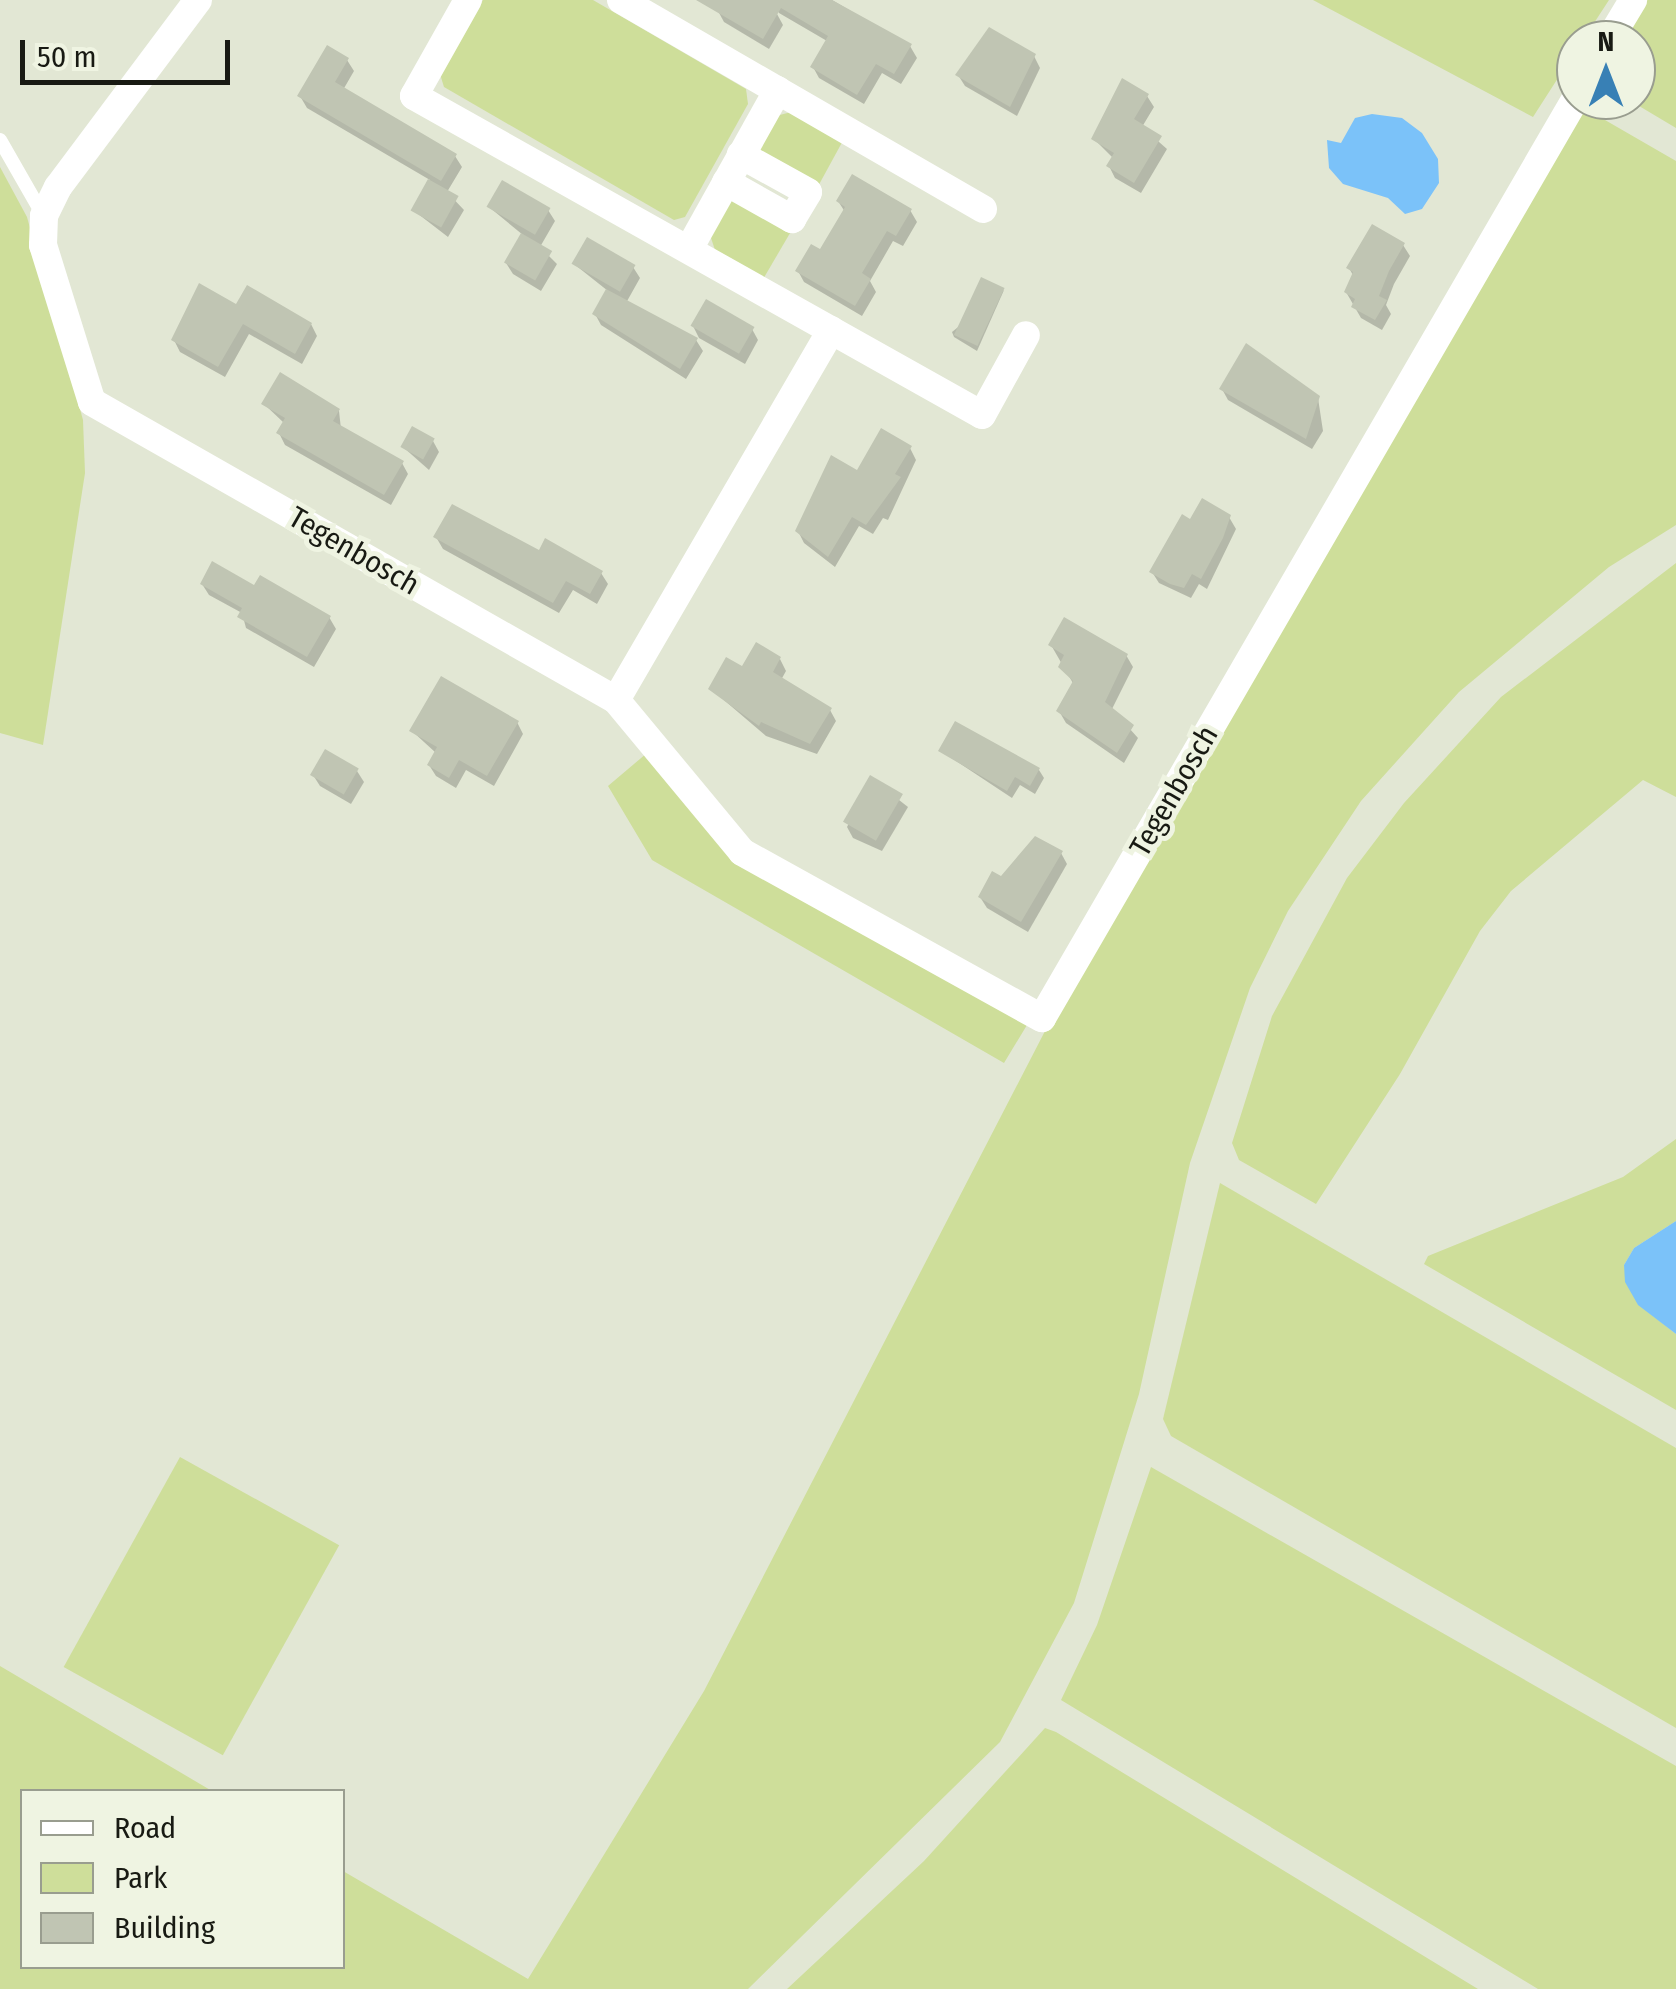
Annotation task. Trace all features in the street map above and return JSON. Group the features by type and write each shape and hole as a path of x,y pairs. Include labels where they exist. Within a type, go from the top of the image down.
{"street":[{"path":"44,216 58,187 198,0"},
{"path":"621,0 983,208"},
{"path":"458,3 414,96 982,415 1026,335"},
{"path":"689,249 778,90"},
{"name":"Tegenbosch","path":"44,216 43,245 92,402 616,700 742,852 1042,1018 1563,120"},
{"path":"726,182 792,219 808,192 742,155"},
{"path":"616,700 831,330"}],"lane":[{"path":"0,140 44,216"}],"green space":[{"path":"483,0 593,0 746,89 748,104 685,217 674,220 444,87 440,74"},
{"path":"1313,0 1609,0 1596,20 1556,20 1556,81 1533,117"},
{"path":"1640,0 1676,0 1676,128 1656,116 1656,20 1628,20"},
{"path":"795,111 845,137 816,190 762,159 760,146 776,116"},
{"path":"1570,120 1605,120 1676,161 1676,525 1609,567 1459,692 1361,801 1288,911 1250,988 1190,1163 1139,1394 1074,1603 1000,1742 748,1989 0,1989 0,1666 209,1789 20,1789 20,1969 345,1969 345,1872 528,1979 704,1691 1060,1002"},
{"path":"0,167 27,217 83,420 85,473 43,745 0,733"},
{"path":"739,198 793,228 762,281 716,253 710,235 727,203"},
{"path":"1676,563 1676,797 1643,780 1511,891 1480,931 1400,1074 1316,1204 1239,1160 1232,1143 1272,1016 1347,878 1404,803 1501,697"},
{"path":"647,753 738,862 1027,1025 1004,1063 652,860 608,786"},
{"path":"1676,1139 1676,1221 1634,1248 1624,1265 1638,1304 1676,1334 1676,1410 1424,1264 1428,1256 1623,1177"},
{"path":"1220,1183 1676,1448 1676,1728 1171,1436 1163,1419"},
{"path":"180,1457 339,1545 223,1755 64,1667"},
{"path":"1151,1467 1676,1766 1676,1989 1538,1989 1061,1700 1097,1625"},
{"path":"1045,1728 1478,1989 787,1989 924,1861"}],"water":[{"path":"1372,114 1402,118 1422,133 1438,159 1439,183 1422,209 1405,214 1388,198 1343,184 1329,168 1327,140 1341,143 1355,118"},
{"path":"1676,1221 1676,1334 1638,1305 1625,1282 1624,1265 1634,1248"}],"building":[{"path":"696,0 832,0 912,44 894,74 876,64 857,95 810,67 828,36 781,8 763,39"},
{"path":"989,27 1036,54 1010,107 955,75"},
{"path":"327,45 349,58 335,82 457,154 441,181 297,96"},
{"path":"1122,78 1149,94 1134,119 1162,136 1134,183 1106,166 1114,153 1091,139"},
{"path":"852,174 912,209 896,236 887,231 862,273 871,279 855,306 795,271 811,244 820,249 845,207 836,201"},
{"path":"428,179 459,196 441,227 411,210"},
{"path":"502,180 550,208 535,235 486,207"},
{"path":"1372,224 1405,243 1379,296 1387,300 1375,320 1351,307 1355,299 1344,292 1353,272 1346,268"},
{"path":"521,233 552,251 535,280 504,262"},
{"path":"587,237 635,265 620,292 572,264"},
{"path":"981,277 1005,288 978,346 954,335"},
{"path":"199,283 236,304 247,285 312,323 295,354 243,324 218,367 171,340"},
{"path":"606,289 698,338 680,369 592,314"},
{"path":"706,299 754,327 739,354 690,326"},
{"path":"1246,343 1320,396 1306,439 1219,389"},
{"path":"280,372 340,409 333,421 404,461 384,495 276,433 285,418 261,404"},
{"path":"412,426 435,439 423,460 400,447"},
{"path":"881,428 912,446 895,474 901,477 866,525 852,517 828,557 795,531 831,455 857,470"},
{"path":"1202,498 1231,515 1201,579 1192,574 1184,588 1149,572 1182,514 1190,519"},
{"path":"452,504 539,550 545,538 603,571 590,594 566,581 553,603 433,537"},
{"path":"212,561 254,585 260,575 331,616 307,657 237,617 242,608 200,584"},
{"path":"1064,617 1128,654 1105,702 1134,725 1117,753 1056,711 1073,681 1058,667 1064,655 1048,645"},
{"path":"756,642 781,657 773,672 832,708 810,744 761,722 759,726 708,689 726,657 742,666"},
{"path":"441,676 519,721 487,776 459,760 449,778 427,765 437,747 409,731"},
{"path":"955,721 1040,768 1030,786 1015,777 1007,791 938,751"},
{"path":"325,749 359,768 344,794 310,775"},
{"path":"870,775 903,794 876,841 843,822"},
{"path":"1035,836 1063,851 1021,922 978,897 992,871 1001,876"}]}
